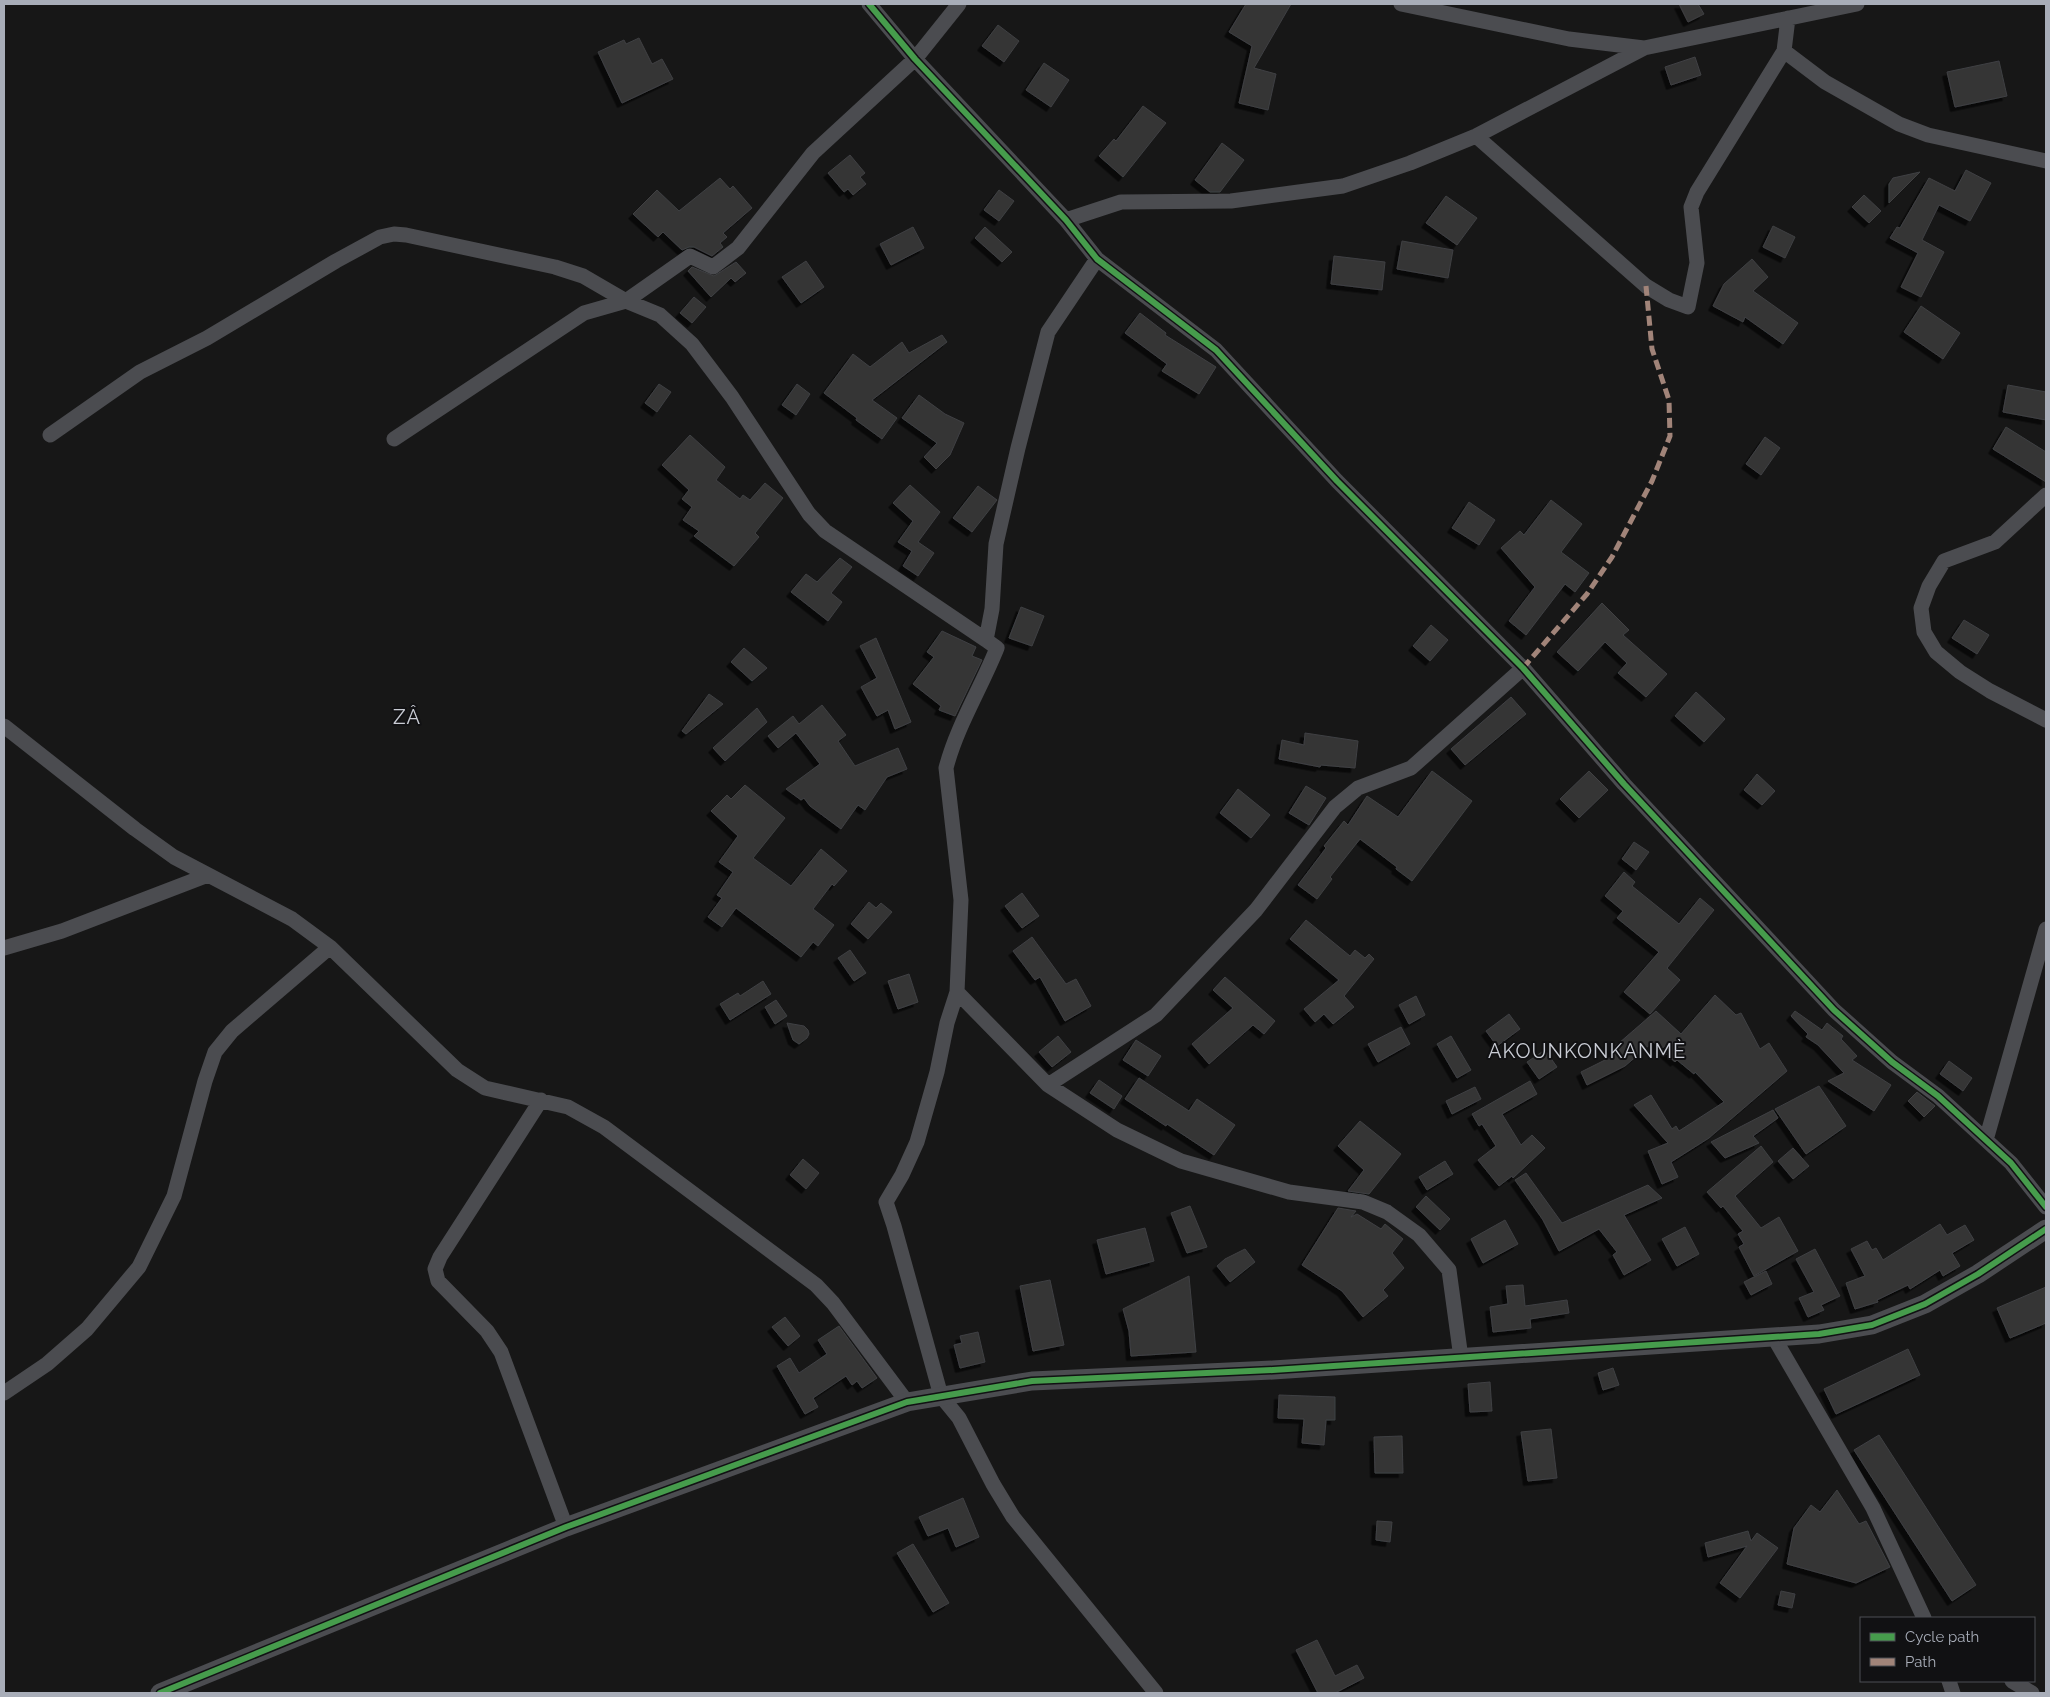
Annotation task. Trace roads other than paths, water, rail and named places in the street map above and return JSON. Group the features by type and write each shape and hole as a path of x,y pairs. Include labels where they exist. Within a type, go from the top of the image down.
{"street":[{"path":"869,4 915,59 1066,220 1097,259 1216,350 1337,481 1523,668 1624,784 1834,1010 1892,1062 1938,1096 2011,1163 2046,1207"},
{"path":"394,439 584,313 626,301 690,256 713,267 738,248 813,153 915,59 959,4"},
{"path":"1401,4 1569,39 1644,48"},
{"path":"1066,220 1121,202 1231,201 1344,186 1476,136 1644,48 1857,4"},
{"path":"1476,136 1646,286 1669,300 1688,307 1696,263 1691,207 1696,192 1784,51 1788,18"},
{"path":"1784,51 1825,82 1899,124 1928,135 2046,160"},
{"path":"50,434 140,372 207,338 336,260 380,237 394,234 406,235 555,267 583,276 626,301 660,315 692,344 732,397 809,514 826,531 997,648 985,679 950,750 946,768 961,900 957,992 947,1023 937,1072 917,1142 902,1176 886,1202 941,1396 959,1418 993,1484 1013,1517 1156,1693"},
{"path":"986,640 992,610 996,544 1018,448 1048,332 1097,259"},
{"path":"2046,495 1994,542 1944,561 1929,586 1921,608 1924,632 1936,652 1960,672 1990,691 2046,720"},
{"path":"1048,1085 1156,1014 1256,910 1335,807 1358,788 1411,768 1523,668"},
{"path":"4,726 135,829 174,857 292,919 330,947 457,1070 484,1088 568,1107 604,1126 816,1285 833,1304 907,1402"},
{"path":"4,948 62,931 208,875"},
{"path":"1986,1140 2046,929"},
{"path":"4,1393 48,1364 87,1329 139,1267 174,1196 215,1052 232,1031 330,947"},
{"path":"957,992 1048,1085 1117,1130 1181,1161 1289,1192 1363,1202 1387,1212 1419,1235 1449,1270 1461,1358"},
{"path":"540,1100 440,1257 435,1269 438,1282 487,1331 501,1352 566,1527"},
{"path":"160,1693 566,1527 907,1402 1032,1381 1273,1370 1819,1334 1872,1325 1925,1304 1978,1274 2046,1229"},
{"path":"1773,1336 1873,1508 1924,1617"},
{"path":"2014,1682 2032,1693"}],"district":[{"name":"ZÂ","path":"407,717"},
{"name":"AKOUNKONKANMÈ","path":"1587,1051"}]}
